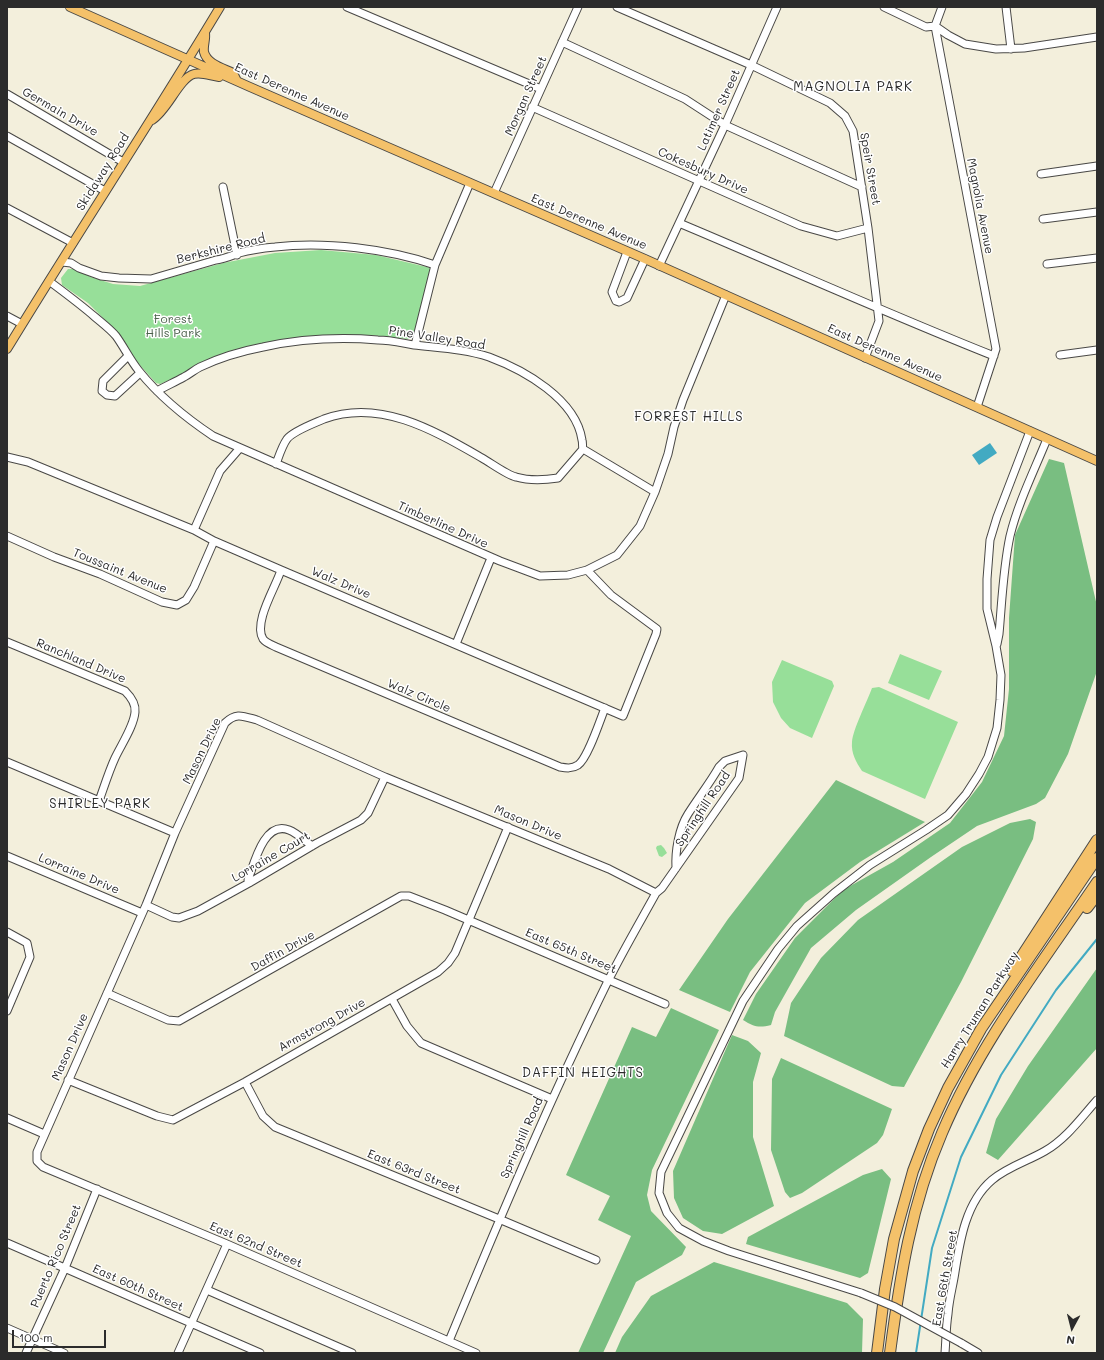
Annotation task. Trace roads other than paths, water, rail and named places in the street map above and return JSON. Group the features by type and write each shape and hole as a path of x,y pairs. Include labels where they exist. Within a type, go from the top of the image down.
{"highway":[{"path":"948,1088 978,1027 1001,986 1097,840"},
{"name":"Harry Truman Parkway","path":"877,1353 889,1264 900,1215 929,1129 948,1088 981,1029 1097,858"},
{"name":"Harry Truman Parkway","path":"890,1353 898,1291 907,1242 933,1155 950,1115 976,1064 993,1036 1097,882"},
{"path":"1040,965 1097,895"}],"main road":[{"name":"East Derenne Avenue","path":"70,7 228,78 645,259 1097,461"},
{"name":"Skidaway Road","path":"7,349 220,7"},
{"path":"205,32 204,53 207,58 214,64 233,72 236,81"},
{"path":"148,123 158,116 188,77 194,74 202,74 228,78"}],"street":[{"path":"347,7 541,89"},
{"name":"Morgan Street","path":"494,194 578,7"},
{"name":"Speir Street","path":"617,7 751,65 830,103 845,116 853,131 868,228 878,307 879,321 865,358"},
{"name":"Latimer Street","path":"659,266 778,7"},
{"path":"884,7 926,27 935,26 948,35 966,44 996,49 1024,48 1097,37"},
{"path":"935,26 942,7"},
{"path":"1006,7 1011,49"},
{"name":"Magnolia Avenue","path":"935,26 996,349 977,407"},
{"path":"562,42 685,99 725,125 862,187"},
{"name":"Germain Drive","path":"7,94 123,162"},
{"name":"Cokesbury Drive","path":"532,107 698,182 801,226 837,236 868,228"},
{"path":"7,136 105,191"},
{"path":"1041,174 1097,166"},
{"path":"415,345 435,265 470,183"},
{"path":"223,188 236,255"},
{"path":"7,208 73,243"},
{"path":"1043,219 1097,212"},
{"path":"679,222 878,307 921,327 994,356"},
{"name":"Berkshire Road","path":"62,262 71,263 78,268 101,276 151,279 236,255 276,247 318,245 347,247 395,254 435,265"},
{"path":"627,252 612,292 616,301 619,302 627,298 645,259"},
{"path":"1047,264 1097,258"},
{"name":"Timberline Drive","path":"49,281 77,301 116,336 140,372 157,390 184,416 213,436 491,558 540,576 568,575 587,570 617,555 640,526 655,492 668,454 674,427 683,400 726,295"},
{"path":"7,316 22,324"},
{"name":"Pine Valley Road","path":"157,390 200,368 227,357 262,347 293,342 345,339 379,340 442,347 487,357 510,366 541,384 562,402 572,415 581,435 583,449"},
{"path":"1060,355 1097,350"},
{"path":"128,356 103,381 102,391 107,395 114,396 140,372"},
{"path":"276,464 287,438 306,426 331,417 374,412 407,420 448,438 515,477 543,481 558,478 583,449 655,492"},
{"path":"978,1353 907,1313 861,1293 729,1252 703,1241 679,1228 667,1213 659,1193 661,1172 679,1132 743,1001 778,949 798,926 834,893 870,865 926,830 948,814 966,794 988,757 997,728 1001,675 987,609 986,578 990,540 997,517 1030,431"},
{"path":"996,646 999,634 1005,564 1011,535 1020,502 1047,439"},
{"path":"194,530 220,471 240,448"},
{"name":"Walz Drive","path":"7,457 28,462 194,530 214,541 623,716 641,674 657,629 611,595 587,570"},
{"name":"Toussaint Avenue","path":"7,536 54,557 100,574 162,602 177,605 186,600 194,587 214,541"},
{"path":"456,644 491,558"},
{"name":"Walz Circle","path":"281,570 268,600 261,628 262,638 267,643 276,647 560,767 570,768 578,765 584,758 605,708"},
{"name":"Ranchland Drive","path":"7,642 124,691 133,701 135,712 133,721 114,759 99,801"},
{"name":"Mason Drive","path":"37,1152 146,905 175,833 225,723 232,717 240,716 257,720 385,777 609,869 656,893"},
{"name":"Springhill Road","path":"449,1341 499,1218 552,1099 609,979 656,893 662,888 676,868 739,778 743,755 725,761 687,815 680,833 676,868"},
{"path":"7,762 175,833"},
{"name":"Lorraine Court","path":"146,905 172,917 180,918 198,911 361,820 368,813 385,777"},
{"name":"Armstrong Drive","path":"68,1080 157,1116 173,1120 245,1082 392,999 438,972 448,963 455,953 508,827"},
{"path":"250,883 248,880 262,844 271,832 288,829 312,846"},
{"name":"Lorraine Drive","path":"7,856 142,914"},
{"name":"Daffin Drive","path":"107,993 168,1020 179,1021 401,896 409,896 469,920"},
{"name":"East 65th Street","path":"469,920 609,979 664,1004"},
{"path":"7,932 27,943 30,957 7,1011"},
{"path":"392,999 406,1026 421,1043 552,1099"},
{"name":"East 63rd Street","path":"245,1082 263,1116 275,1127 499,1218 596,1260"},
{"name":"East 66th Street","path":"945,1353 948,1314 959,1249 969,1214 976,1201 990,1181 999,1174 1045,1151 1062,1139 1097,1100"},
{"path":"7,1118 44,1134"},
{"name":"East 62nd Street","path":"37,1152 37,1161 43,1167 227,1244 449,1341 464,1350 476,1353"},
{"name":"Puerto Rico Street","path":"26,1353 65,1268 96,1189"},
{"name":"East 60th Street","path":"7,1242 260,1353"},
{"path":"178,1353 227,1244"},
{"path":"207,1290 352,1353"},
{"path":"7,1328 64,1353"}],"water":[{"path":"990,443 997,453 979,465 972,455"}],"waterway":[{"path":"916,1353 932,1248 961,1157 1001,1075 1056,990 1097,939"}],"district":[{"name":"MAGNOLIA PARK","path":"853,87"},
{"name":"FORREST HILLS","path":"689,417"},
{"name":"SHIRLEY PARK","path":"100,804"},
{"name":"DAFFIN HEIGHTS","path":"583,1073"}],"park label":[{"name":"Forest Hills Park","path":"173,326"}]}
